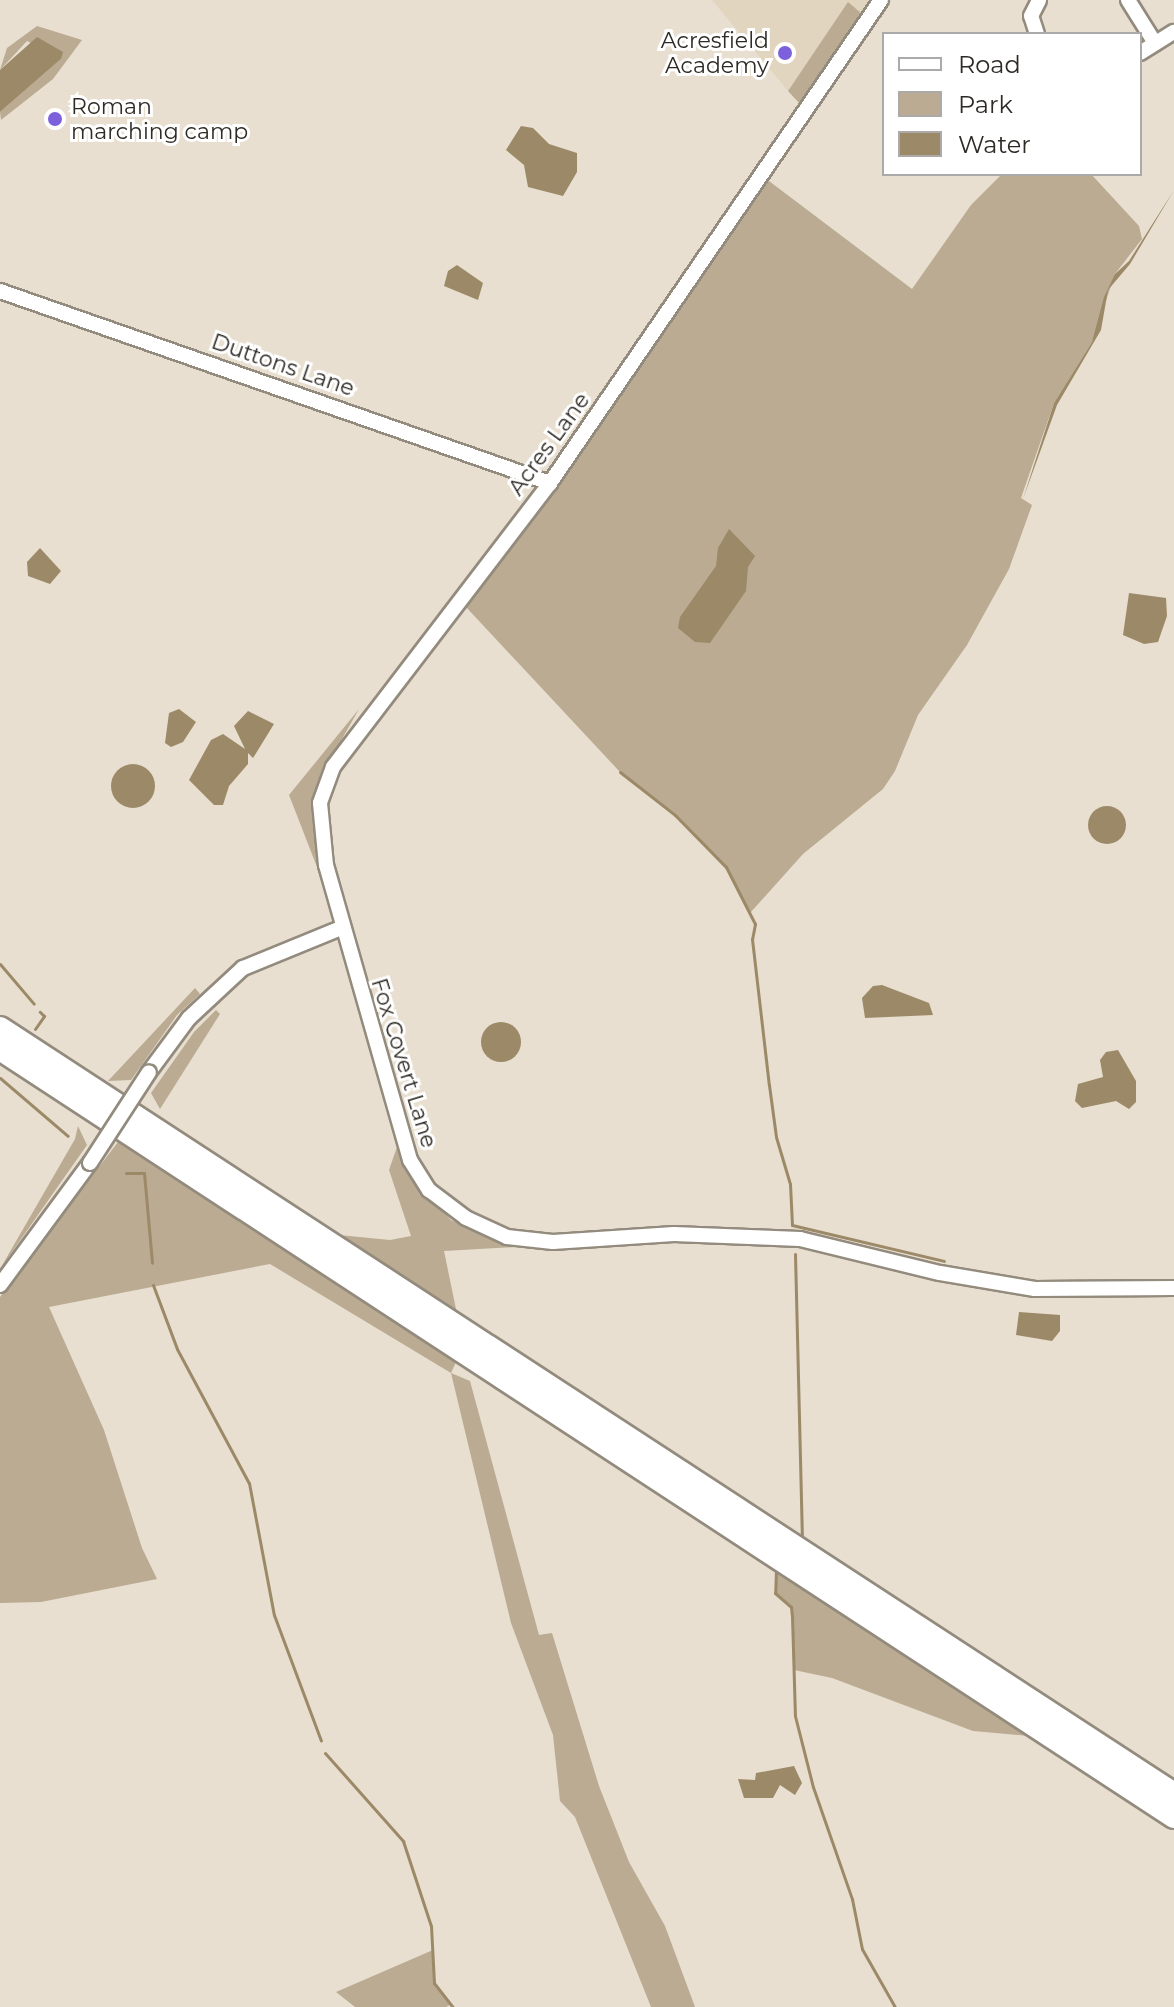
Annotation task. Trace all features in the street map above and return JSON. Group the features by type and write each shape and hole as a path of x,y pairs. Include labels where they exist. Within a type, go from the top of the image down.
{"highway":[{"path":"0,1028 1174,1794"},
{"path":"0,1049 1174,1817"}],"street":[{"name":"Acres Lane","path":"341,928 326,865 320,803 333,767 550,483 881,0"},
{"path":"1036,32 1031,16 1039,0"},
{"path":"1128,0 1155,43"},
{"path":"1142,52 1174,32"},
{"name":"Duttons Lane","path":"0,291 550,483"},
{"path":"0,1285 90,1163 149,1072 189,1018 243,968 292,943 341,928"},
{"name":"Fox Covert Lane","path":"341,928 410,1160 429,1190 466,1218 507,1237 553,1242 674,1234 800,1239 940,1273 1035,1289 1174,1288"}],"shaded area":[{"name":"Acresfield Academy","path":"712,0 870,0 861,13 848,3 788,91"}],"green space":[{"path":"848,2 861,13 801,105 788,91"},
{"path":"37,26 82,40 53,79 1,120 0,112 61,59 27,41 0,70 7,48"},
{"path":"1000,176 1093,176 1139,226 1142,239 1115,274 1092,342 1054,403 1021,498 1032,505 1009,569 967,645 918,715 895,771 883,789 803,854 750,913 726,867 675,815 620,772 466,607 557,488 765,178 912,289 971,205"},
{"path":"359,709 322,774 314,808 317,867 289,795"},
{"path":"195,988 200,994 177,1015 131,1080 108,1081"},
{"path":"216,1010 220,1014 160,1109 151,1093 194,1032"},
{"path":"78,1126 87,1145 0,1269 75,1139"},
{"path":"118,1142 456,1362 451,1373 270,1264 49,1307 104,1430 142,1548 157,1579 41,1602 0,1603 0,1297"},
{"path":"397,1147 421,1188 451,1220 516,1247 444,1251 457,1314 339,1235 390,1240 411,1236 389,1170"},
{"path":"451,1373 470,1381 539,1635 552,1633 599,1786 629,1862 665,1926 695,2007 651,2007 575,1817 560,1801 553,1735 511,1623"},
{"path":"776,1570 1029,1736 973,1731 832,1678 794,1670 791,1608 775,1593"},
{"path":"433,1950 434,1983 450,2005 446,2007 355,2007 336,1992"}],"water":[{"path":"37,37 63,52 61,59 0,112 0,70"},
{"path":"521,126 533,128 549,144 577,153 577,172 563,196 528,187 524,165 506,150"},
{"path":"1174,190 1130,264 1108,290 1101,330 1057,405 1023,499 1054,403 1092,342 1104,297 1115,274 1129,261"},
{"path":"457,265 483,283 478,300 444,286 448,271"},
{"path":"729,529 755,556 748,567 746,591 710,643 695,642 678,628 680,617 716,566 718,548"},
{"path":"40,548 61,571 50,584 28,576 27,562"},
{"path":"1129,593 1166,598 1167,616 1158,642 1144,644 1123,635"},
{"path":"179,709 196,722 183,742 171,747 165,743 169,713"},
{"path":"248,711 274,724 253,758 248,753 248,764 229,786 223,805 214,805 189,780 211,740 223,734 245,749 234,726"},
{"path":"133,764 148,771 155,786 148,801 133,808 118,801 111,786 118,771"},
{"path":"1107,806 1120,812 1126,825 1120,838 1107,844 1094,838 1088,825 1094,812"},
{"path":"882,985 929,1003 933,1015 865,1018 862,998 873,986"},
{"path":"501,1022 515,1028 521,1042 515,1056 501,1062 487,1056 481,1042 487,1028"},
{"path":"1118,1050 1136,1081 1136,1102 1129,1109 1116,1101 1082,1108 1075,1101 1078,1084 1103,1077 1100,1060 1106,1052"},
{"path":"1019,1312 1060,1315 1060,1331 1052,1341 1016,1335"},
{"path":"794,1766 802,1783 795,1795 780,1785 773,1798 744,1798 738,1779 755,1780 756,1773"}],"waterway":[{"path":"620,772 675,815 726,867 755,924 752,939 769,1085 776,1137 790,1184 792,1225 944,1261"},
{"path":"0,964 34,1004"},
{"path":"35,1029 44,1016 40,1012"},
{"path":"0,1078 68,1136"},
{"path":"126,1173 144,1173 152,1263"},
{"path":"795,1254 802,1535"},
{"path":"153,1285 177,1349 249,1483 274,1615 321,1741"},
{"path":"776,1570 775,1593 791,1607 795,1716 813,1787 852,1899 862,1949 895,2007"},
{"path":"325,1753 403,1841 431,1926 434,1983 453,2007"}],"place":[{"name":"Acresfield Academy","path":"785,53"},
{"name":"Roman marching camp","path":"55,119"}]}
